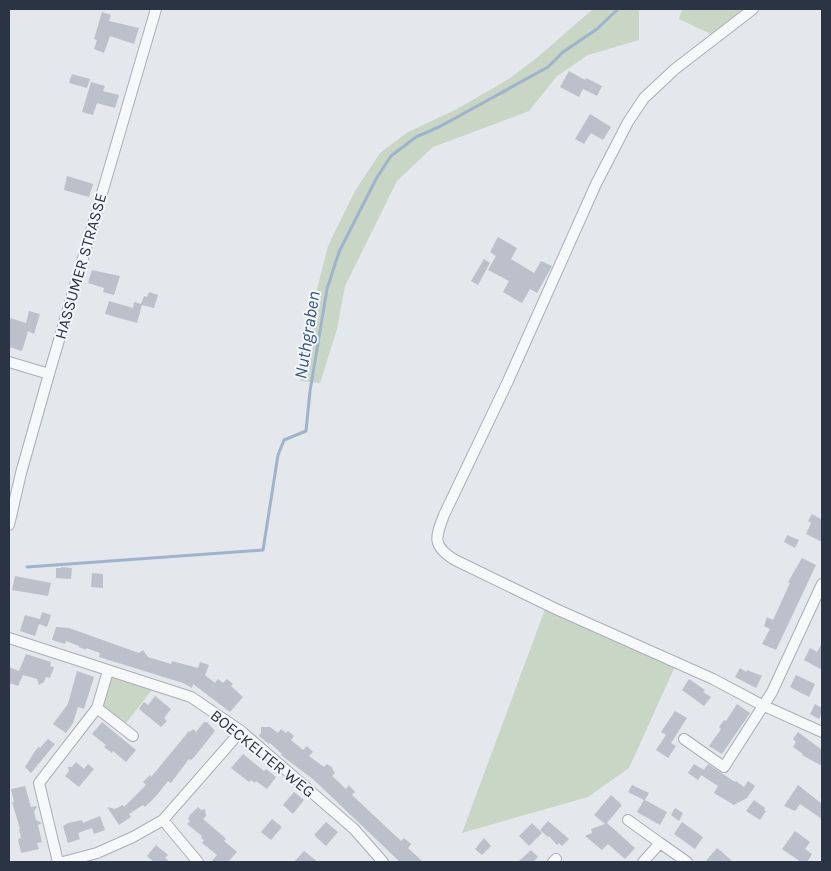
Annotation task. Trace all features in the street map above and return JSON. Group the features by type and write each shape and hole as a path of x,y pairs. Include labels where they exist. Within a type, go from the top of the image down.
{"street":[{"name":"HASSUMER STRASSE","path":"9,525 21,473 49,374 156,9"},
{"path":"753,9 675,69 644,98 628,122 592,193 508,381 444,515 437,534 438,546 440,550 455,560 556,609 713,679 762,706 822,732"},
{"path":"9,362 49,374"},
{"path":"684,738 724,767 772,692 822,584"},
{"name":"BOECKELTER WEG","path":"9,638 191,698 241,731 354,829 383,862"},
{"path":"58,862 39,784 97,708 108,671"},
{"path":"97,708 133,736"},
{"path":"62,862 97,854 163,820 241,731"},
{"path":"163,820 198,862"},
{"path":"628,820 687,862"},
{"path":"643,862 660,843"}],"green space":[{"path":"593,9 639,9 639,40 588,55 557,76 529,111 433,147 397,181 345,286 337,329 320,383 300,381 310,317 328,246 355,191 380,153 408,132 455,110 509,79 539,56"},
{"path":"682,9 753,9 717,37 679,19"},
{"path":"547,604 677,662 629,768 588,797 462,833"},
{"path":"108,671 155,686 122,728 97,708"}],"building":[{"path":"102,12 111,15 109,21 139,28 134,44 110,36 104,53 94,49 97,40 94,39"},
{"path":"569,71 585,80 586,78 602,86 597,96 583,89 579,97 560,87"},
{"path":"72,74 90,79 87,88 69,83"},
{"path":"91,82 105,86 103,91 119,95 115,108 97,103 93,115 82,112"},
{"path":"590,114 611,127 603,140 591,133 584,144 575,139"},
{"path":"67,176 93,184 89,197 64,190"},
{"path":"498,237 517,248 511,259 534,273 541,261 552,266 537,293 530,289 522,303 503,292 509,281 488,270 496,256 490,252"},
{"path":"484,259 490,263 478,285 471,281"},
{"path":"92,270 120,276 114,295 103,292 104,288 88,283"},
{"path":"149,292 158,295 154,308 142,305 137,323 105,314 109,301 133,308 134,302 141,304 144,296 147,297"},
{"path":"29,311 40,314 34,334 28,331 22,351 9,347 10,318 26,323"},
{"path":"812,514 822,520 822,542 806,534 811,523 808,521"},
{"path":"787,535 799,540 795,548 784,542"},
{"path":"802,558 816,565 776,650 762,644 770,629 764,626 767,617 773,620 790,583 788,582"},
{"path":"56,568 72,568 71,579 56,578"},
{"path":"92,573 103,574 103,588 91,587"},
{"path":"15,576 51,583 48,596 12,590"},
{"path":"42,612 51,615 47,627 39,624 35,636 20,631 25,615 40,619"},
{"path":"56,627 69,628 139,653 143,650 148,657 171,664 172,661 198,668 200,662 209,665 205,675 215,683 218,679 223,683 227,679 233,684 231,686 243,697 230,712 193,684 192,688 183,683 99,657 100,653 86,648 86,650 66,641 65,644 52,640"},
{"path":"822,643 822,670 804,660 810,648 817,652"},
{"path":"26,654 51,662 50,666 54,667 50,678 46,677 44,682 39,685 37,679 23,675 18,686 9,683 9,667 19,671"},
{"path":"740,668 746,672 747,670 762,676 756,688 735,677"},
{"path":"77,671 94,677 84,709 78,707 73,723 66,733 53,724 68,704"},
{"path":"796,675 815,684 809,697 790,687"},
{"path":"689,679 705,690 703,692 711,697 704,706 682,690"},
{"path":"155,696 171,709 164,718 167,721 161,727 139,709 144,702 148,705"},
{"path":"737,704 750,713 722,754 709,746 721,729 719,727 724,720 726,721"},
{"path":"815,704 822,708 819,719 810,714"},
{"path":"675,711 687,718 671,743 676,746 668,758 656,750 666,735 661,732"},
{"path":"102,722 136,750 126,762 113,751 112,753 104,747 106,745 92,734"},
{"path":"204,722 207,722 215,731 195,756 191,760 189,759 171,783 168,781 145,807 143,805 129,814 131,817 119,825 107,807 115,809 123,805 124,807 146,785 143,782 150,775 151,777 189,731 193,729 196,732"},
{"path":"261,727 270,727 278,733 281,729 286,733 288,731 294,736 291,740 303,750 307,746 313,752 309,756 324,767 327,764 333,768 335,773 332,776 346,789 349,785 355,792 352,795 401,841 404,838 411,844 408,848 423,862 400,862 314,780 259,736"},
{"path":"798,732 822,750 822,766 802,755 793,747 796,742 793,739"},
{"path":"48,739 55,744 31,773 25,767 35,751"},
{"path":"243,754 264,771 266,769 276,777 267,789 256,781 255,783 251,780 249,782 231,768"},
{"path":"76,762 84,769 88,764 94,769 79,787 65,776 69,771 68,767 72,767"},
{"path":"694,764 704,770 708,764 744,787 748,781 755,786 747,798 734,805 714,793 718,786 701,775 698,780 688,773"},
{"path":"632,785 649,793 645,800 667,812 660,825 637,812 644,800 628,792"},
{"path":"798,785 822,804 822,819 800,804 795,811 784,806"},
{"path":"25,786 31,807 37,806 34,812 36,820 42,823 38,825 42,842 37,843 39,849 21,853 18,839 21,838 20,829 12,802 14,802 11,789"},
{"path":"294,792 304,800 293,814 283,805"},
{"path":"611,795 622,805 606,824 635,848 625,859 608,844 602,850 585,836 592,833 591,829 605,824 594,815"},
{"path":"754,800 765,808 764,810 766,811 760,820 746,811"},
{"path":"198,807 201,810 205,809 206,816 203,819 223,836 226,839 224,841 237,852 228,862 211,862 217,855 202,843 204,840 201,838 202,836 187,824 190,821 188,819 190,815"},
{"path":"675,808 683,813 679,821 671,815"},
{"path":"100,816 105,830 94,834 92,828 78,833 80,839 68,843 63,826 82,820 83,823"},
{"path":"272,819 282,827 271,840 261,832"},
{"path":"548,821 569,839 562,846 559,843 557,845 540,830"},
{"path":"326,822 338,832 326,846 314,835"},
{"path":"682,822 703,837 695,849 674,834"},
{"path":"532,823 542,833 529,846 519,836"},
{"path":"795,831 810,842 805,849 812,854 807,862 801,862 782,849"},
{"path":"484,838 491,846 482,855 475,849"},
{"path":"156,845 168,855 165,858 170,862 154,862 147,856"},
{"path":"717,848 722,852 733,862 705,862"},
{"path":"531,850 538,857 533,862 518,862"},
{"path":"304,851 318,862 294,862"}],"waterway":[{"name":"Nuthgraben","path":"27,567 263,550 278,455 284,440 306,431 310,391 327,289 339,252 376,179 391,156 416,137 439,127 548,67 563,52 597,29 618,9"}]}
